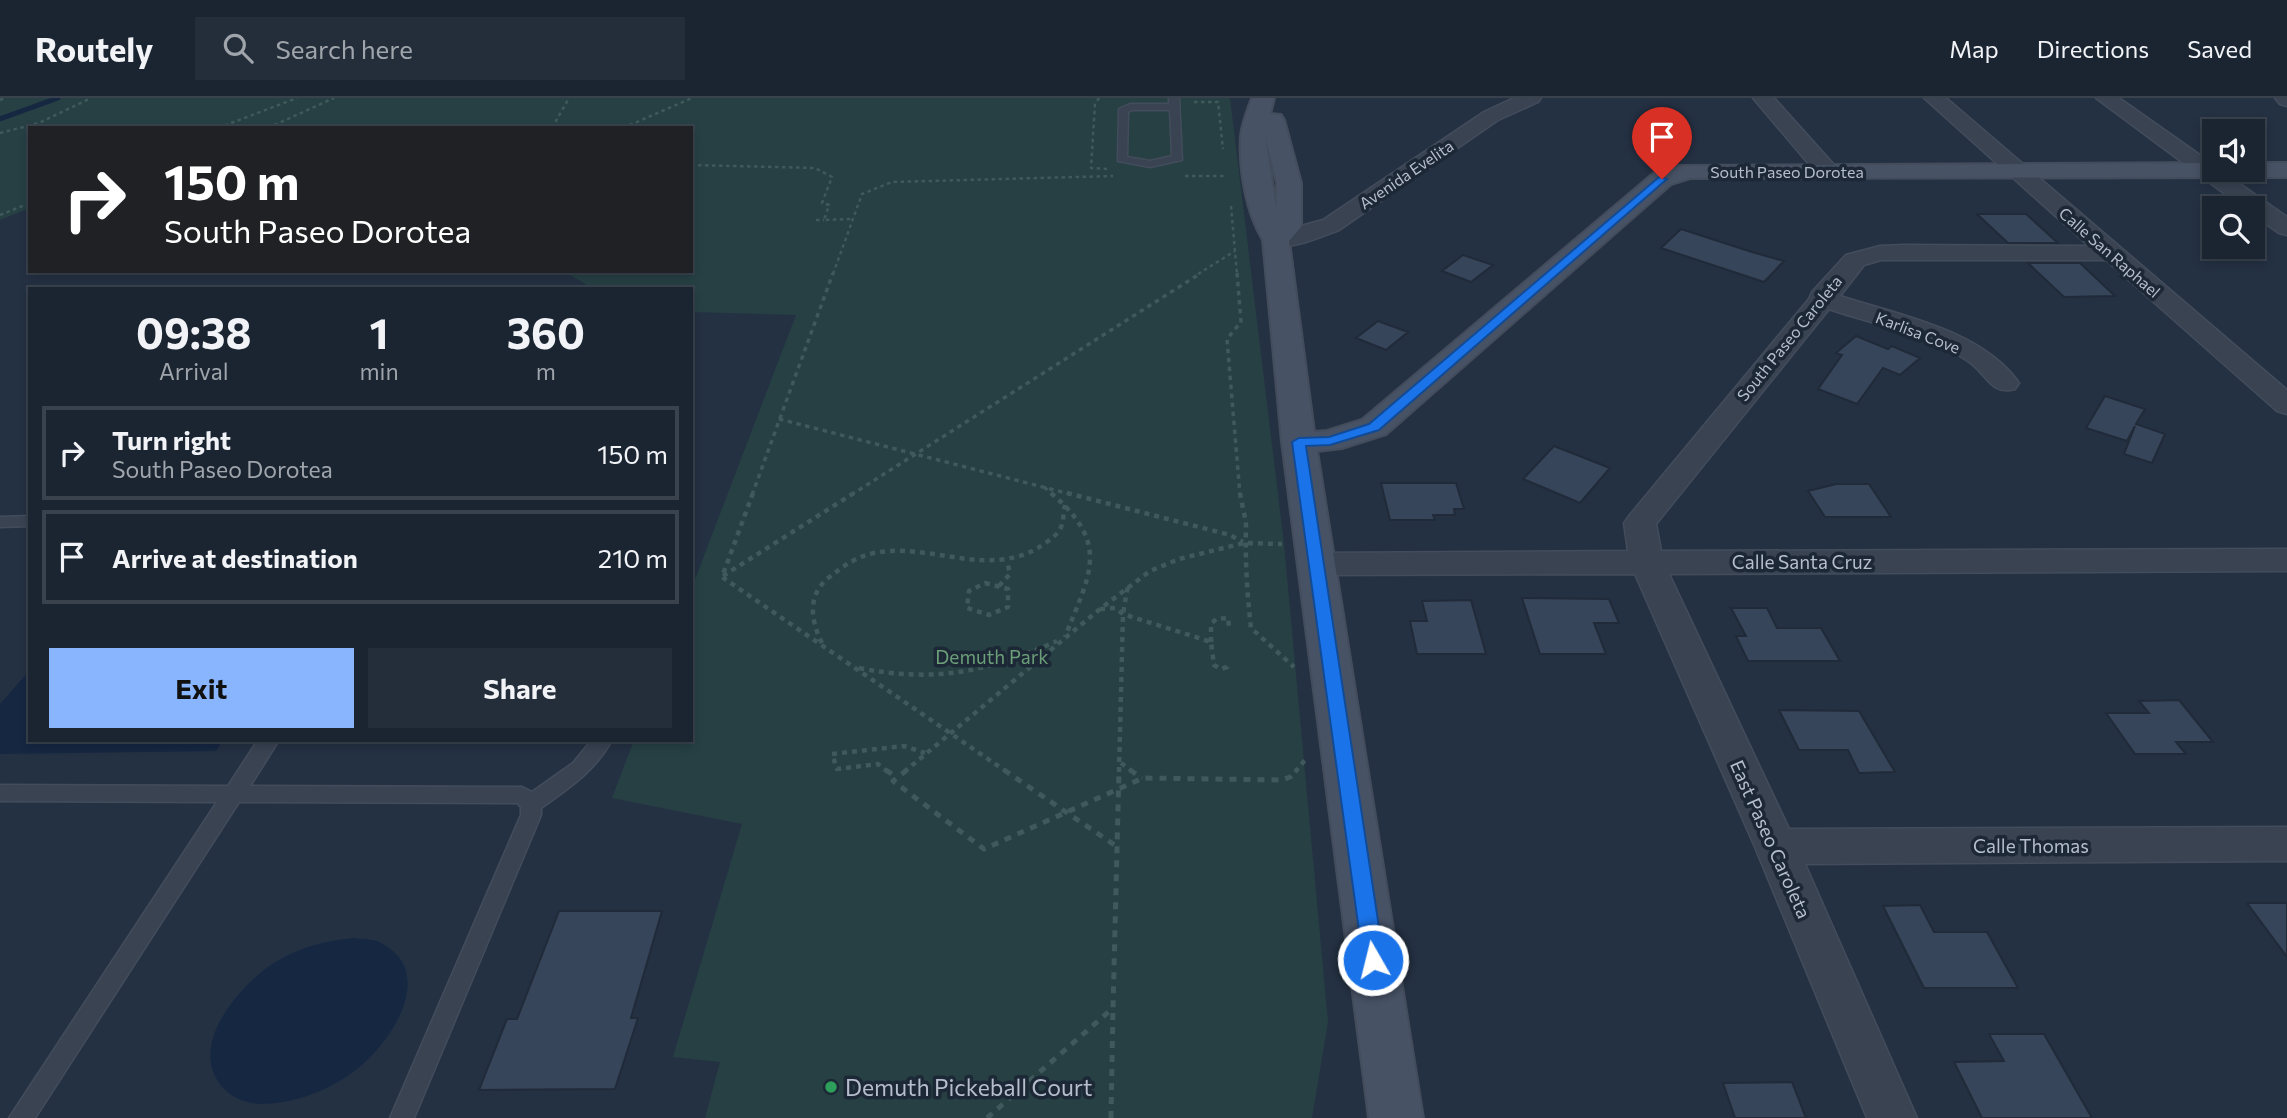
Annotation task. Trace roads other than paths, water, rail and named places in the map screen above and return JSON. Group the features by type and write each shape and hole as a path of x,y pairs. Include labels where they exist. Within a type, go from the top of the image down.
{"street":[{"path":"1264,98 1271,107 1282,163 1289,183 1288,227 1276,240 1299,442 1303,554 1396,1118"},
{"name":"Avenida Evelita","path":"1276,240 1303,236 1331,225 1491,116 1531,98"},
{"path":"1763,98 1827,171"},
{"name":"Calle San Raphael","path":"1934,98 2287,405"},
{"path":"2106,98 2202,167"},
{"name":"South Paseo Dorotea","path":"1299,442 1330,441 1374,427 1662,179 1688,172 1717,170 2202,171"},
{"name":"South Paseo Dorotea","path":"2265,170 2287,170"},
{"path":"2222,182 2287,228"},
{"name":"South Paseo Caroleta","path":"1646,561 1640,523 1821,298 1855,260 1880,253 2112,253"},
{"name":"Karlisa Cove","path":"1821,298 1942,338 1981,358 2005,383"},
{"name":"Calle Santa Cruz","path":"1303,554 1646,561 2287,560"},
{"name":"East Paseo Caroleta","path":"1646,561 1776,847 1892,1118"},
{"name":"Calle Thomas","path":"1776,847 2287,844"}],"lane":[{"path":"1175,103 1178,158 1170,163 1130,163 1122,159 1123,111 1130,107 1175,103"},
{"path":"0,522 28,521"},
{"path":"21,1118 268,742"},
{"path":"531,803 586,761 598,749 600,742"},
{"path":"0,793 522,795 531,803 531,815 402,1118"}],"water":[{"path":"28,672 28,742 222,742 216,751 0,754 0,704"},
{"path":"353,938 379,942 397,955 406,972 407,991 402,1010 379,1048 349,1075 295,1100 259,1104 242,1100 227,1092 212,1068 210,1052 213,1036 229,1006 252,980 284,957 318,944"}],"waterway":[{"path":"0,119 58,98"}],"place":[{"name":"Demuth Pickeball Court","path":"831,1087"}],"park label":[{"name":"Demuth Park","path":"992,656"}]}
